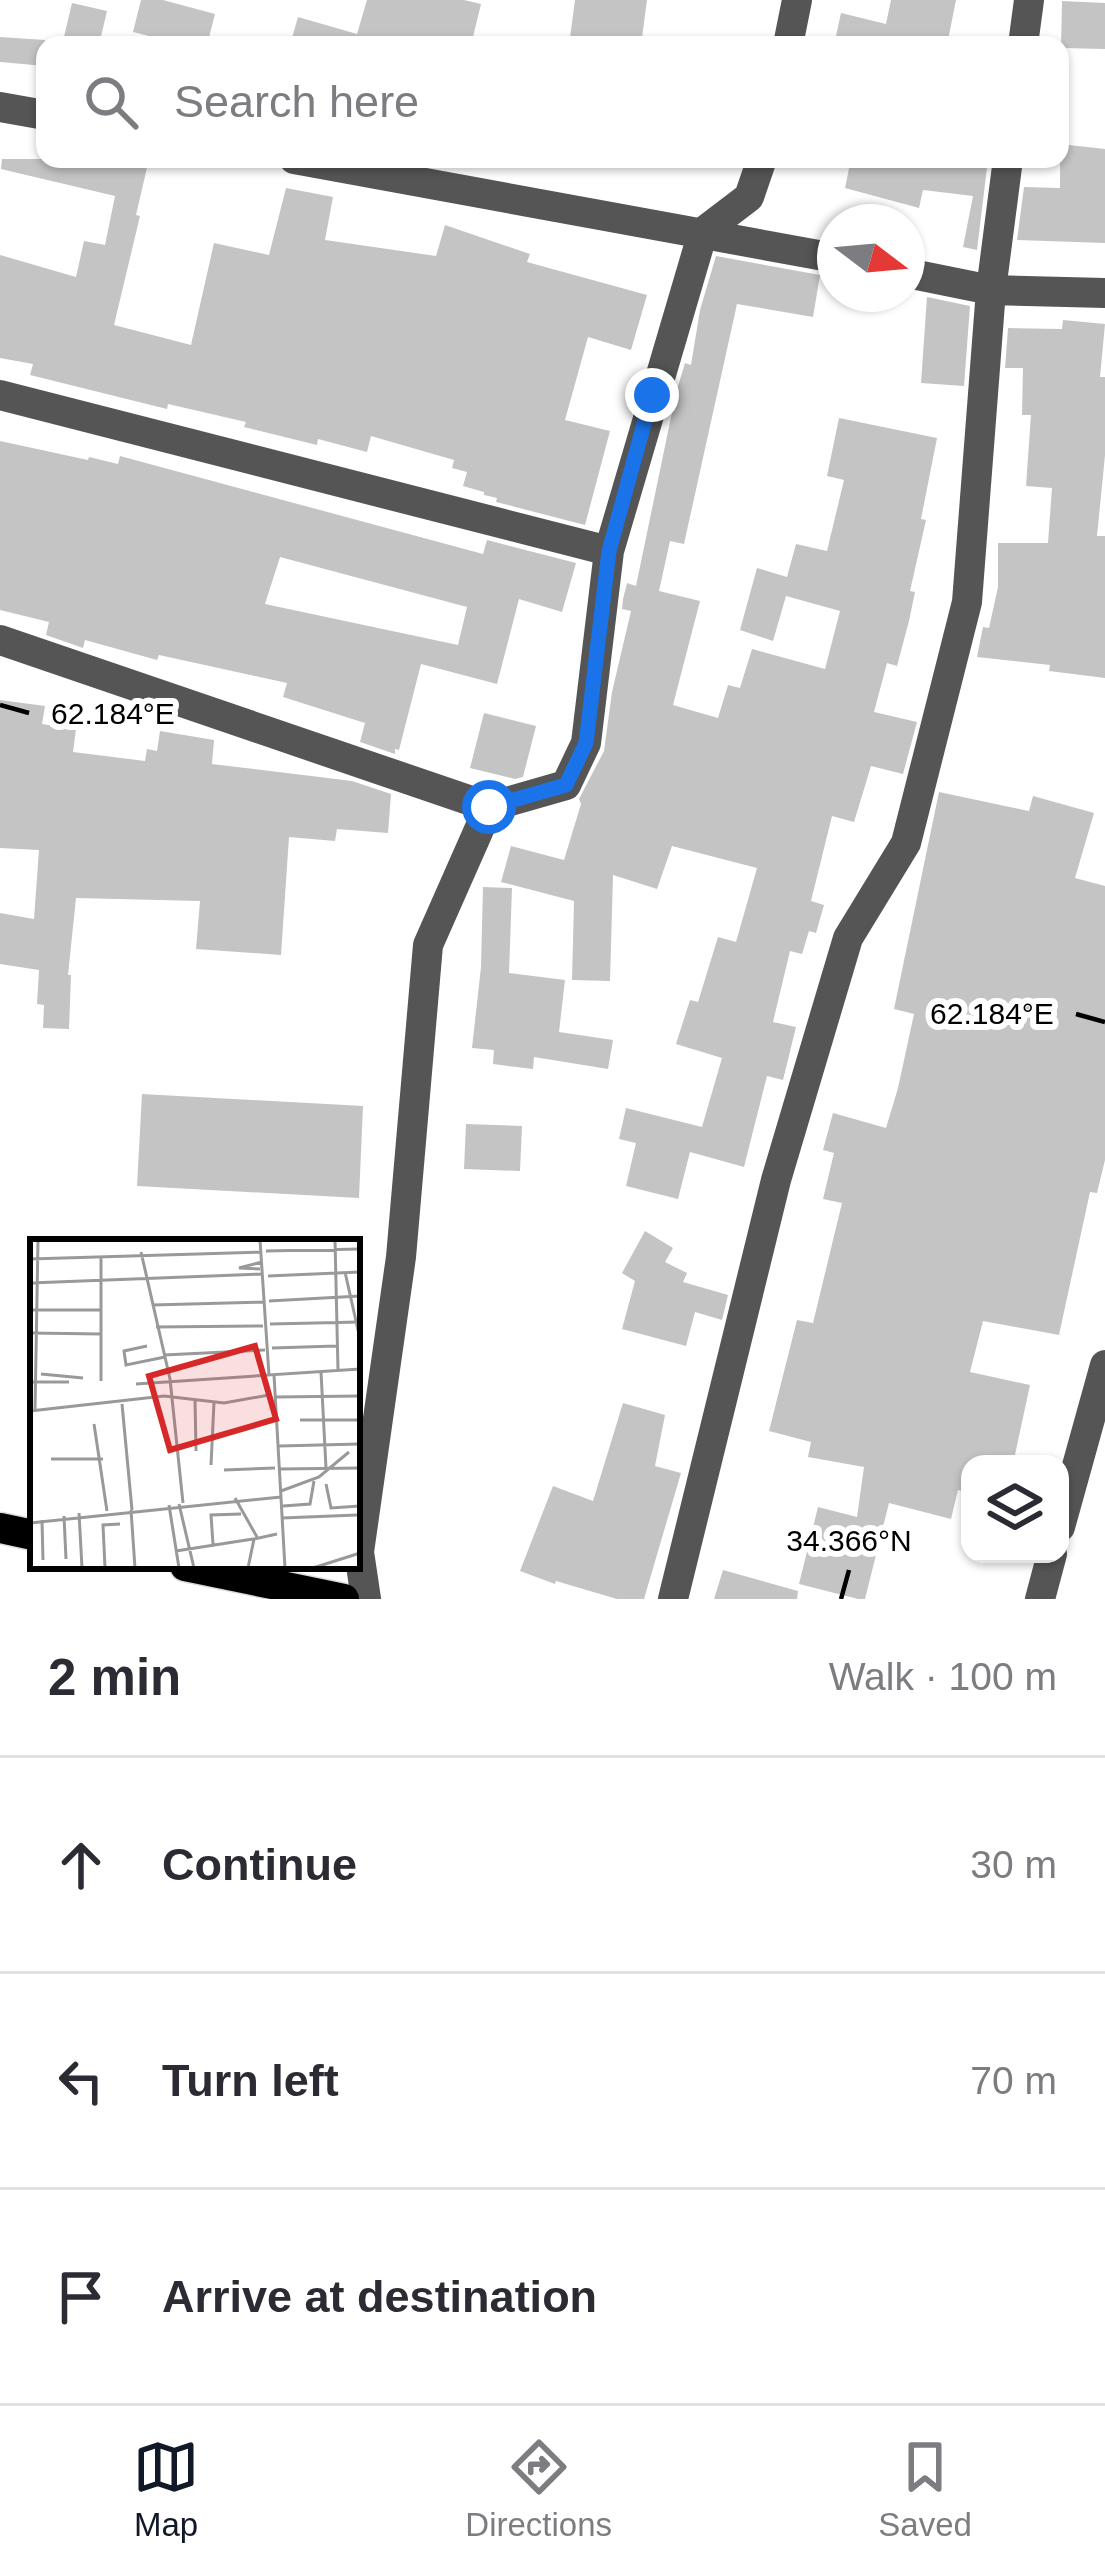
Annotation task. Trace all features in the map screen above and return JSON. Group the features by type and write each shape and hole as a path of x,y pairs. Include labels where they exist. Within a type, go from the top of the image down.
{"main road":[{"path":"0,1528 30,1533"},
{"path":"199,1569 344,1599"}],"street":[{"path":"790,36 797,0"},
{"path":"1024,36 1029,0"},
{"path":"0,107 36,113"},
{"path":"344,168 817,254"},
{"path":"0,640 489,807 566,785 586,743 609,551 703,232 748,197 759,168"},
{"path":"673,1599 776,1180 848,938 906,842 967,602 991,290 1007,168"},
{"path":"925,277 991,290 1105,293"},
{"path":"0,395 609,551"},
{"path":"360,1538 400,1257 428,945 489,807"},
{"path":"1069,1495 1105,1365"},
{"path":"1040,1599 1050,1563"},
{"path":"360,1564 366,1599"}],"building":[{"path":"141,0 163,0 215,14 209,36 133,32"},
{"path":"367,0 481,4 473,36 293,36 298,17 357,34"},
{"path":"575,0 647,0 642,36 570,36"},
{"path":"891,0 956,0 949,36 836,36 841,13 886,24"},
{"path":"1062,1 1105,3 1105,49 1069,48 1069,36 1061,36"},
{"path":"72,3 107,11 101,36 64,36"},
{"path":"0,37 36,39 36,65 0,62"},
{"path":"1069,145 1105,149 1105,243 1017,240 1024,187 1060,188 1060,168 1069,168"},
{"path":"2,159 36,159 36,168 147,168 114,325 191,345 214,243 269,255 286,188 333,197 325,240 436,256 445,225 530,254 527,262 647,295 631,350 588,337 565,420 610,431 585,525 496,502 497,498 463,486 467,472 452,468 454,460 371,436 367,452 318,439 317,445 244,427 246,422 168,404 167,409 30,375 33,364 0,358 0,255 76,277 84,241 105,245 115,196 1,169"},
{"path":"849,168 987,168 977,250 963,247 973,196 923,190 920,204 845,188"},
{"path":"716,256 817,274 813,317 737,304 684,544 670,541 659,591 700,601 673,705 718,718 728,685 740,688 752,649 825,669 840,611 786,596 773,641 740,630 757,568 787,577 796,544 827,551 844,480 827,476 839,418 937,438 909,621 897,666 887,663 874,712 917,722 903,774 871,766 854,822 832,816 811,901 824,905 816,933 809,931 802,954 790,951 773,1022 796,1027 783,1080 767,1076 744,1167 690,1152 678,1199 626,1186 636,1143 619,1139 626,1108 702,1127 722,1058 676,1044 690,1000 698,1002 718,937 736,942 757,868 672,846 657,889 613,875 610,981 572,980 574,901 501,882 511,846 564,860 579,799 604,751 631,611 622,609 623,599 627,583 636,586 676,393 685,363 691,365"},
{"path":"927,297 970,306 964,386 921,383"},
{"path":"1063,320 1105,324 1100,377 1105,377 1105,455 1097,536 1105,536 1105,678 1049,671 1050,665 977,657 998,587 998,543 1048,543 1052,488 1026,486 1031,415 1022,415 1023,368 1005,368 1008,328 1062,329"},
{"path":"0,441 118,464 120,456 483,554 487,540 576,563 562,612 519,599 497,684 421,664 395,754 360,742 365,723 283,697 287,683 159,655 157,660 85,640 83,648 46,635 49,622 0,610","holes":["280,557 467,607 458,645 265,604"]},
{"path":"0,700 45,706 42,724 76,729 73,752 145,761 147,749 157,751 160,731 214,740 212,764 352,781 391,794 388,833 337,829 335,841 289,837 281,955 196,949 200,901 76,898 68,975 69,1029 43,1028 44,1005 37,1004 39,970 0,964 0,913 34,919 39,850 0,848"},
{"path":"484,713 536,726 523,777 470,768"},
{"path":"939,792 1029,811 1033,796 1094,813 1075,878 1105,886 1105,1160 1097,1193 1090,1192 1059,1335 983,1321 970,1372 1030,1385 1015,1455 961,1455 961,1491 951,1519 889,1503 865,1599 858,1599 799,1584 818,1507 857,1517 864,1467 808,1457 811,1442 769,1431 797,1320 813,1323 842,1203 823,1199 834,1153 823,1150 833,1113 886,1128 914,1014 894,1009"},
{"path":"483,887 512,888 509,973 565,980 559,1032 613,1040 608,1069 534,1057 533,1069 493,1064 494,1050 472,1048"},
{"path":"142,1094 363,1106 359,1198 137,1186"},
{"path":"466,1124 522,1126 520,1171 464,1169"},
{"path":"645,1231 673,1248 665,1262 687,1273 683,1282 728,1295 722,1320 695,1312 686,1346 622,1329 635,1281 622,1273"},
{"path":"623,1403 665,1415 655,1466 681,1473 644,1599 617,1599 520,1571 553,1486 593,1501"},
{"path":"723,1570 798,1591 797,1599 714,1599"}],"route":[{"path":"489,807 566,785 586,743 609,551 652,395"}]}
